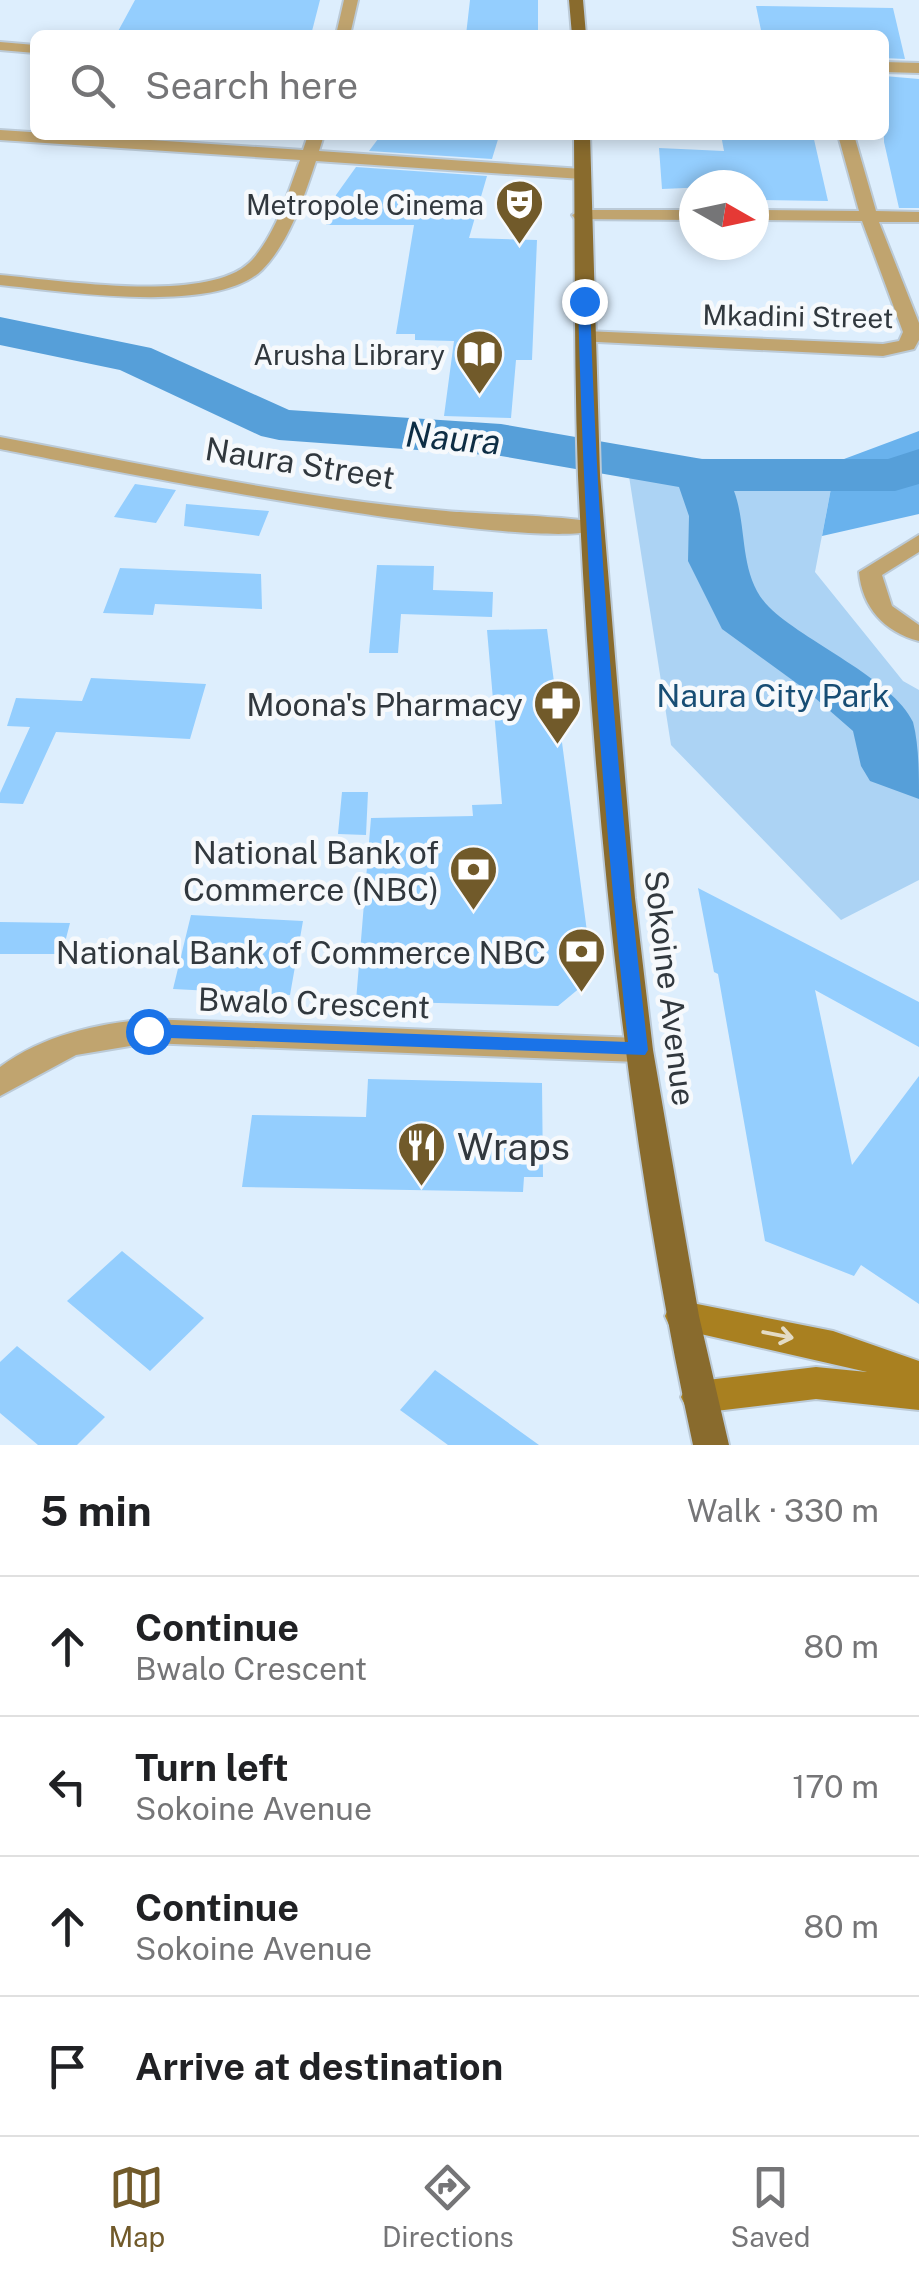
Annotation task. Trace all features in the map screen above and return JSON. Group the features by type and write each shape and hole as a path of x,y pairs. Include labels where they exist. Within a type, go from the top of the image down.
{"main road":[{"path":"576,0 579,30"},
{"name":"Sokoine Avenue","path":"582,140 588,465 621,898 638,1050 682,1316 711,1445"}],"street":[{"path":"344,30 351,0"},
{"path":"0,46 30,49"},
{"path":"889,67 919,68"},
{"path":"0,135 30,136"},
{"path":"88,140 582,174"},
{"path":"0,280 147,292 186,291 230,282 253,270 270,244 315,140"},
{"name":"Mkadini Street","path":"586,337 883,350 907,344 913,332 869,216 847,140"},
{"path":"582,216 679,215"},
{"path":"769,215 919,217"},
{"name":"Naura Street","path":"0,443 329,504 444,518 593,526"},
{"path":"919,542 870,572 870,582 880,610 919,634"},
{"name":"Bwalo Crescent","path":"0,1084 20,1067 65,1046 99,1034 148,1031 638,1050"},
{"path":"682,1316 810,1342 919,1378"},
{"path":"699,1397 816,1384 919,1394"}],"green space":[{"name":"Naura City Park","path":"626,457 836,462 815,572 903,681 919,690 919,880 841,920 671,745"}],"shaded area":[{"path":"919,431 919,514 822,536 836,462"}],"building":[{"path":"135,0 320,0 312,30 119,30"},
{"path":"470,0 538,0 538,30 467,30"},
{"path":"756,6 893,8 905,59 889,58 889,30 761,30"},
{"path":"889,76 919,79 919,208 899,208 884,142 889,140"},
{"path":"377,140 498,140 492,159 369,151"},
{"path":"722,140 814,140 828,201 769,200 769,170 679,170 679,188 662,189 659,148 724,151"},
{"path":"356,167 487,176 469,238 537,240 532,360 516,360 511,418 444,416 454,341 415,340 415,334 396,334 414,225 326,225 336,195"},
{"path":"135,484 176,490 156,523 114,517"},
{"path":"186,504 269,511 259,536 184,526"},
{"path":"377,565 434,566 433,590 493,592 492,617 401,614 398,653 369,653"},
{"path":"120,568 261,574 262,609 155,604 153,615 103,613"},
{"name":"National Bank of Commerce (NBC)","path":"547,629 593,977 558,1006 356,1001 371,818 473,816 472,805 502,804 487,630"},
{"path":"91,678 206,684 190,739 56,732 23,804 0,803 0,793 30,727 7,726 16,698 82,701"},
{"path":"342,792 368,792 366,835 338,834"},
{"path":"698,888 919,1002 919,1047 815,990 852,1165 919,1076 919,1304 861,1265 854,1276 765,1241 718,974 714,972"},
{"path":"191,915 303,921 290,995 173,989"},
{"path":"0,922 70,923 62,954 0,954"},
{"path":"368,1079 542,1083 543,1177 524,1177 523,1192 242,1187 252,1115 366,1117"},
{"path":"122,1251 204,1318 150,1371 67,1301"},
{"path":"17,1346 105,1417 77,1445 38,1445 0,1413 0,1362"},
{"path":"435,1370 539,1445 448,1445 400,1410"}],"waterway":[{"name":"Naura","path":"0,331 134,358 279,425 501,440 702,475"},
{"name":"Naura","path":"702,475 895,475 919,465"},
{"path":"702,475 716,516 716,561 743,616 827,676 882,723 893,766 919,777"}],"place":[{"name":"Metropole Cinema","path":"519,246"},
{"name":"Arusha Library","path":"480,396"},
{"name":"Moona's Pharmacy","path":"558,746"},
{"name":"National Bank of Commerce (NBC)","path":"474,912"},
{"name":"National Bank of Commerce NBC","path":"581,994"},
{"name":"Wraps","path":"422,1188"}],"route":[{"path":"148,1031 638,1050 621,898 589,475 584,301"}]}
